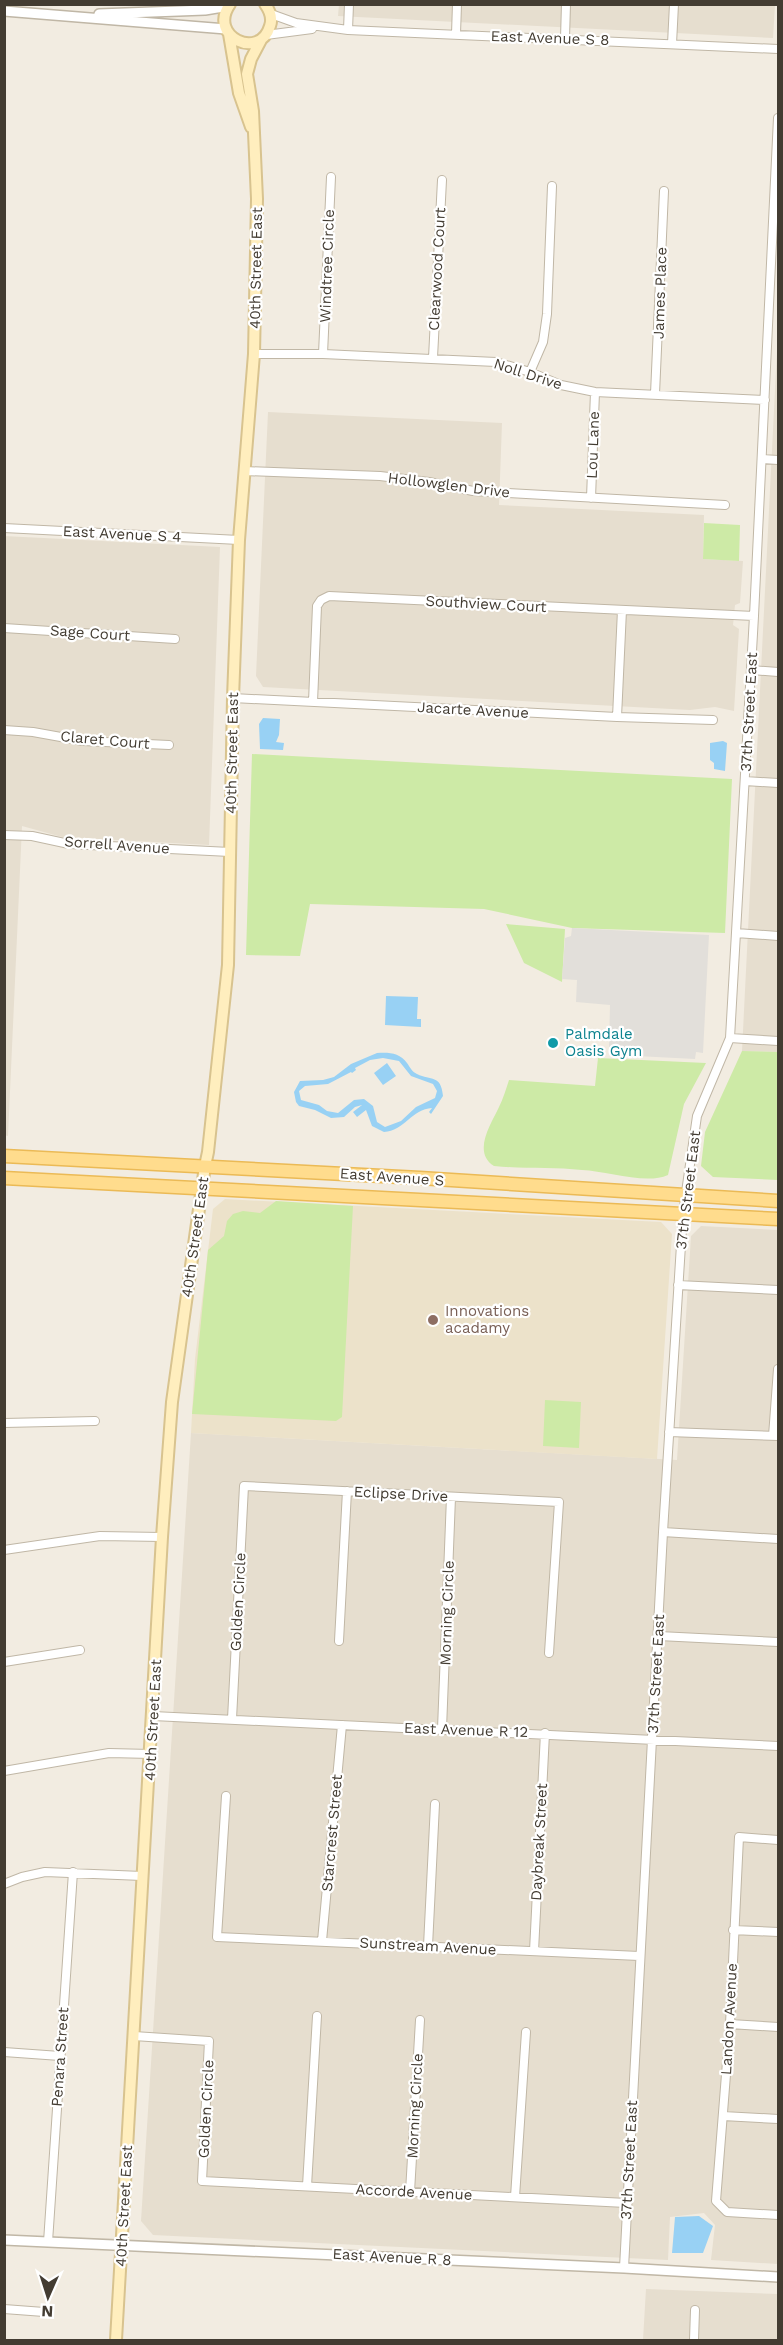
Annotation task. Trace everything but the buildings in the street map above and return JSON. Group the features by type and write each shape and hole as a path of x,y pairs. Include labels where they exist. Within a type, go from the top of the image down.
{"main road":[{"name":"40th Street East","path":"230,5 224,17 239,93 254,133"},
{"name":"40th Street East","path":"116,2340 162,1537 172,1402 208,1152 225,998 239,540 254,354 257,199 254,133 247,74 251,59 270,29 268,8"},
{"path":"228,32 234,39 247,44 263,37"},
{"name":"East Avenue S","path":"4,1156 778,1201"},
{"name":"East Avenue S","path":"4,1178 778,1219"}],"street":[{"path":"348,30 349,4"},
{"path":"456,34 458,4"},
{"path":"565,38 566,4"},
{"path":"672,44 674,4"},
{"path":"67,15 162,13 205,10 230,5"},
{"name":"East Avenue S 8","path":"268,8 296,23 322,28 778,49"},
{"path":"4,11 67,15 228,32"},
{"name":"East Avenue S 8","path":"263,37 322,28"},
{"name":"37th Street East","path":"624,2268 639,1956 683,1213 697,1116 730,1038 754,616 778,118"},
{"name":"Windtree Circle","path":"323,354 331,177"},
{"name":"Clearwood Court","path":"433,358 442,180"},
{"path":"530,372 543,342 547,314 552,186"},
{"name":"James Place","path":"655,394 664,191"},
{"name":"Noll Drive","path":"254,354 323,354 496,362 530,372 561,385 596,392 765,400"},
{"name":"Lou Lane","path":"591,498 596,392"},
{"path":"762,459 778,460"},
{"name":"Hollowglen Drive","path":"244,471 380,476 429,482 473,491 725,505"},
{"name":"East Avenue S 4","path":"4,528 239,540"},
{"name":"Southview Court","path":"313,702 318,606 321,600 329,596 754,616"},
{"path":"617,717 622,610"},
{"name":"Sage Court","path":"4,628 176,639"},
{"path":"751,670 778,672"},
{"name":"Jacarte Avenue","path":"233,698 713,720"},
{"name":"Claret Court","path":"4,730 33,732 83,741 169,745"},
{"path":"745,781 778,783"},
{"name":"Sorrell Avenue","path":"4,835 32,836 69,844 230,852"},
{"path":"736,933 778,936"},
{"path":"730,1038 778,1041"},
{"path":"678,1285 778,1290"},
{"path":"669,1432 776,1436 778,1369"},
{"path":"4,1423 95,1421"},
{"name":"Eclipse Drive","path":"244,1486 559,1502 549,1653"},
{"name":"Golden Circle","path":"232,1719 244,1486"},
{"path":"339,1641 347,1491"},
{"name":"Morning Circle","path":"442,1729 452,1497"},
{"path":"663,1532 778,1539"},
{"path":"4,1550 100,1536 162,1537"},
{"path":"659,1636 778,1642"},
{"path":"4,1662 80,1650"},
{"name":"East Avenue R 12","path":"153,1716 545,1733 778,1746"},
{"name":"Starcrest Street","path":"322,1941 342,1725"},
{"name":"Daybreak Street","path":"534,1951 545,1733"},
{"path":"4,1771 109,1753 151,1754"},
{"name":"Sunstream Avenue","path":"226,1797 218,1937 639,1956"},
{"path":"428,1946 435,1804"},
{"name":"Landon Avenue","path":"778,1840 739,1838 730,2024 716,2201 727,2212 778,2215"},
{"path":"4,1884 45,1872 142,1876"},
{"name":"Penara Street","path":"48,2242 73,1872"},
{"path":"733,1930 778,1932"},
{"path":"307,2186 317,2016"},
{"name":"Morning Circle","path":"410,2192 420,2020"},
{"path":"730,2024 778,2027"},
{"path":"515,2197 526,2032"},
{"name":"Golden Circle","path":"134,2036 209,2041 202,2181"},
{"path":"4,2052 60,2056"},
{"path":"723,2116 778,2119"},
{"name":"Accorde Avenue","path":"202,2181 626,2203"},
{"name":"East Avenue R 8","path":"4,2240 778,2277"},
{"path":"4,2308 44,2312"},
{"path":"694,2340 695,2310"}],"shaded area":[{"path":"339,4 775,5 773,38 338,16"},
{"path":"778,330 778,1052 742,1051"},
{"path":"268,412 502,423 499,505 704,515 703,559 743,561 740,603 735,605 733,625 739,629 734,711 715,707 690,710 263,687 256,676"},
{"path":"4,536 220,547 209,845 62,837 22,826 8,1136 4,1135"},
{"path":"572,928 709,935 703,1053 696,1052 695,1059 617,1055 617,1048 609,1047 610,1005 576,1002 577,980 562,979 565,938 571,936"},
{"name":"Innovations acadamy","path":"225,1199 661,1222 672,1234 657,1459 191,1433 195,1359 213,1209"},
{"path":"701,1226 778,1230 778,2264 711,2260 715,2225 704,2213 670,2217 668,2260 153,2235 141,2221 191,1433 677,1460 691,1236"},
{"path":"646,2289 778,2294 778,2340 643,2340"}],"green space":[{"path":"704,523 740,525 739,561 703,559"},
{"path":"252,754 732,779 725,933 572,928 484,909 310,904 300,956 246,955"},
{"path":"506,924 565,929 562,982 524,963"},
{"path":"742,1051 778,1052 778,1180 713,1177 701,1166 705,1132"},
{"path":"598,1058 706,1063 684,1104 668,1175 649,1179 582,1170 494,1166 488,1160 484,1153 485,1138 509,1080 595,1086"},
{"path":"276,1201 353,1206 342,1417 336,1421 192,1414 208,1250 224,1236 227,1221 233,1214 243,1211 260,1213"},
{"path":"545,1400 581,1402 579,1448 543,1446"}],"water":[{"path":"263,718 280,719 276,742 284,743 283,750 260,749 259,724"},
{"path":"723,741 727,743 725,771 714,769 714,763 710,760 710,743"},
{"path":"386,996 418,997 417,1019 421,1019 421,1027 385,1025"},
{"path":"377,1053 394,1054 401,1057 415,1073 438,1081 443,1096 431,1114 429,1112 432,1108 425,1109 397,1128 384,1132 372,1126 366,1110 357,1117 353,1112 362,1105 355,1107 344,1117 331,1118 315,1110 299,1106 296,1102 294,1092 300,1081 334,1077 351,1064","holes":["383,1058 399,1061 411,1076 433,1084 437,1091 435,1098 416,1107 401,1121 385,1127 377,1122 373,1106 364,1099 354,1100 338,1113 301,1100 299,1091 305,1086 328,1084 352,1073 356,1070 355,1068 370,1060"]},
{"path":"387,1063 396,1076 383,1085 374,1073"},
{"path":"699,2216 713,2226 703,2253 672,2253 675,2217"}],"place":[{"name":"Palmdale Oasis Gym","path":"553,1043"},
{"name":"Innovations acadamy","path":"433,1320"}]}
